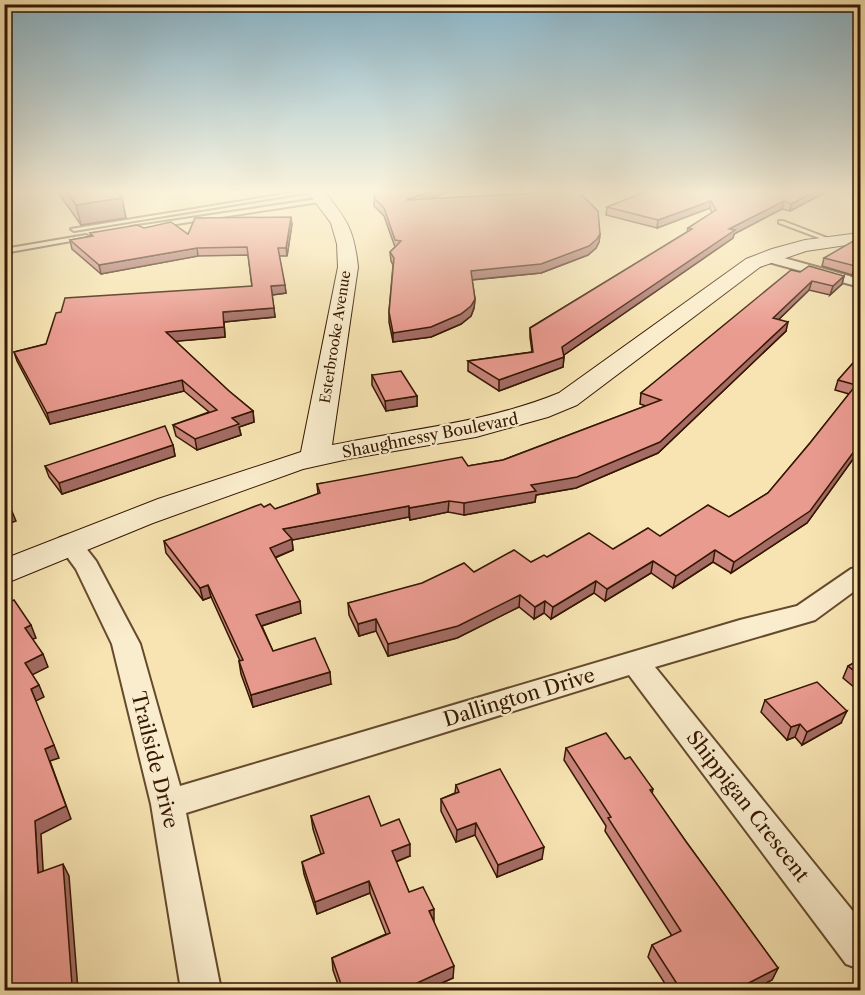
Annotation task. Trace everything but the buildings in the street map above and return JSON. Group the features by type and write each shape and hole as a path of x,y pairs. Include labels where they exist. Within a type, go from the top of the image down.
{"street":[{"name":"Esterbrooke Avenue","path":"315,457 343,306 348,267 344,237"},
{"name":"Shaughnessy Boulevard","path":"4,573 69,543 315,457 480,428 518,420 544,410 568,399 734,275 766,257 805,245 861,238"},
{"path":"766,257 861,283"},
{"name":"Trailside Drive","path":"69,543 87,567 126,644 168,804 201,990"},
{"name":"Dallington Drive","path":"168,804 635,662 806,613 861,575"},
{"name":"Shippigan Crescent","path":"635,662 861,950"}],"lane":[{"path":"4,251 88,237"},
{"path":"822,237 832,241"}]}
